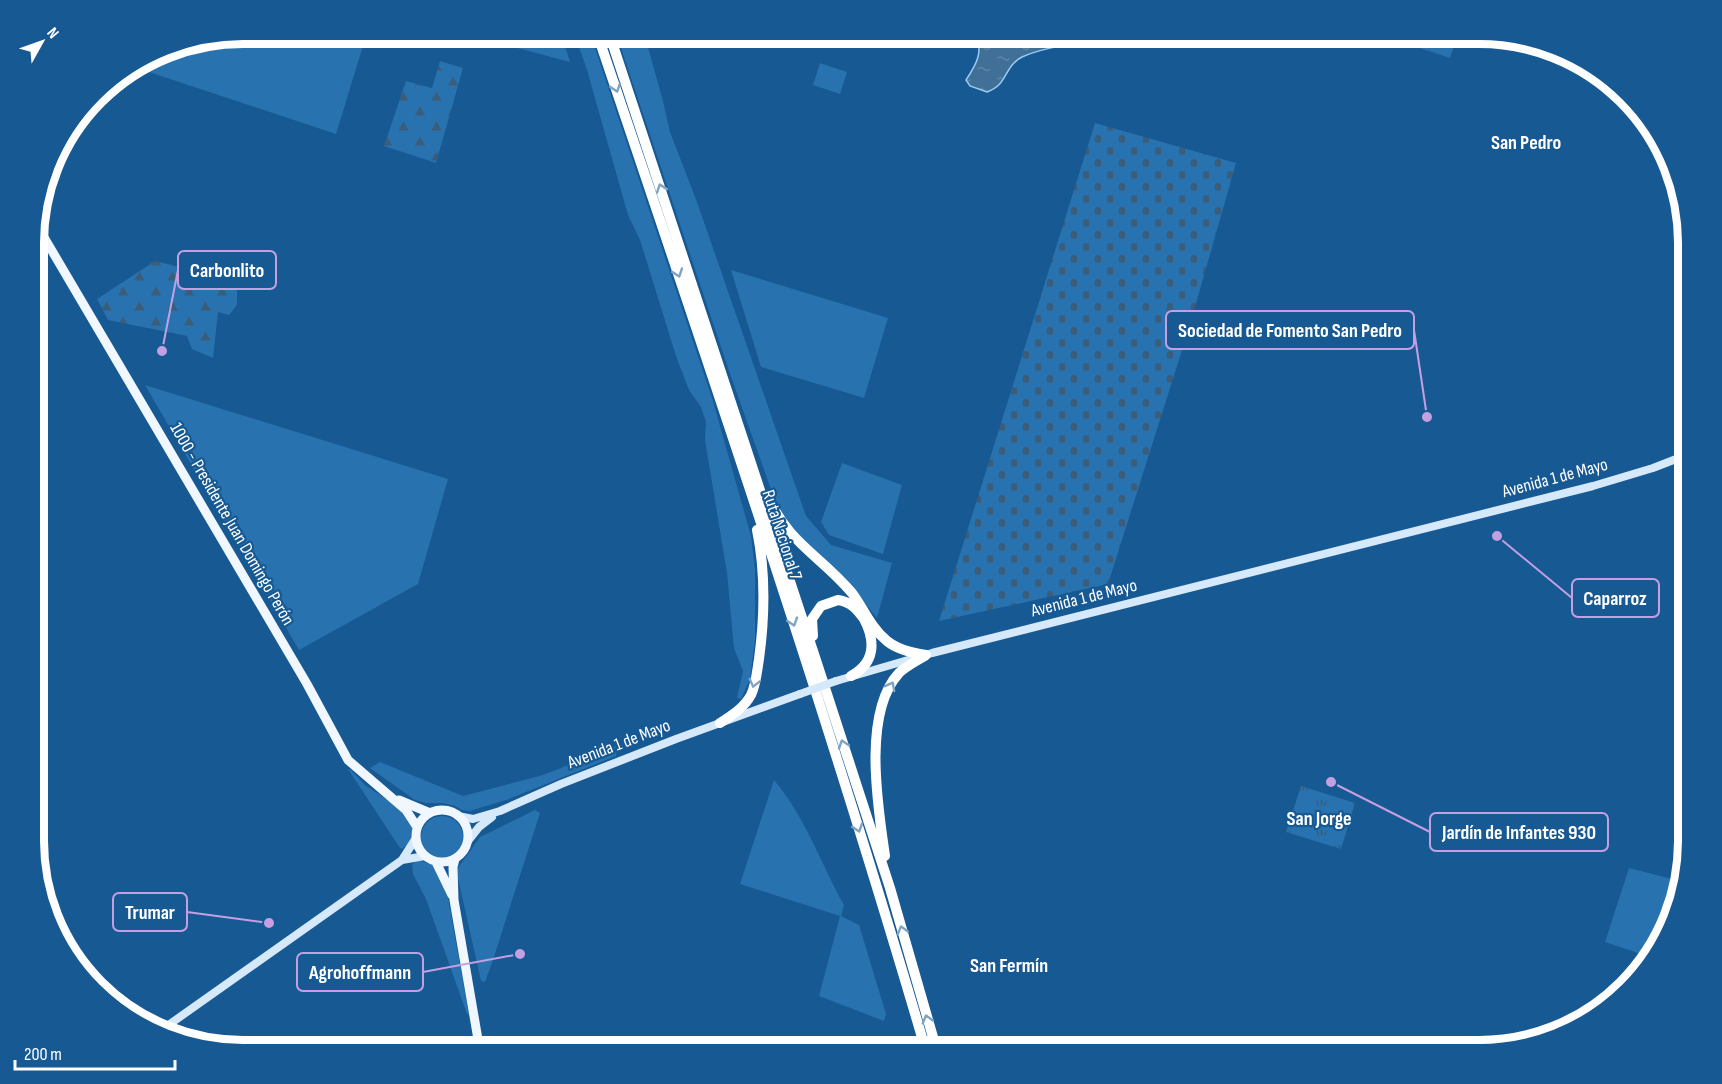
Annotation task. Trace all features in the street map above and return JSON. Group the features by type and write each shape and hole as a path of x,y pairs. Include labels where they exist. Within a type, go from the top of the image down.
{"highway":[{"name":"Ruta Nacional 7","path":"601,44 746,480 876,883 923,1040"},
{"name":"Ruta Nacional 7","path":"613,44 890,888 934,1040"},
{"path":"750,459 784,526 802,547 850,592 881,636 902,650 926,655"},
{"path":"720,723 740,708 750,696 755,684 762,636 764,577 746,480"},
{"path":"815,657 811,625 813,615 828,602 845,601 860,612 872,639 870,658 851,676"},
{"path":"890,888 876,788 876,755 880,722 885,698 893,681 903,669 926,655"}],"main road":[{"name":"1000 - Presidente Juan Domingo Perón","path":"44,238 307,684 343,751 353,766 406,810 417,827"},
{"name":"Avenida 1 de Mayo","path":"458,816 473,819 500,811 561,784 851,676 1593,486 1678,458"},
{"path":"343,751 347,771"},
{"path":"391,797 430,813 447,811 458,816 466,827 468,841 455,859 444,863 436,862 424,856 420,851 416,838 417,827 420,821 430,813"},
{"name":"Avenida 1 de Mayo","path":"468,841 485,822 500,811"},
{"path":"168,1025 402,860 416,838"},
{"path":"402,860 424,856"},
{"path":"455,859 453,867 454,900 478,1040"},
{"path":"436,862 454,900"}],"green space":[{"path":"230,44 364,44 336,134 143,70 179,54 204,47"},
{"path":"503,44 564,44 570,62"},
{"path":"578,44 594,44 713,401 751,536 755,569 755,640 750,679 741,699 737,698 743,671 734,648 727,573 705,440 706,422 701,407 689,390 676,356 640,240 628,215"},
{"path":"620,44 647,44 670,132 697,202 806,516 831,545 892,563 877,618 844,578 798,538 778,509 729,371"},
{"path":"1407,44 1454,44 1450,58"},
{"path":"440,61 463,68 436,163 384,146 406,81 432,88"},
{"path":"820,63 847,72 840,94 813,85"},
{"path":"1095,123 1236,163 1189,328 1108,584 939,621"},
{"path":"155,261 237,281 237,305 229,315 218,312 213,358 192,349 187,336 108,320 97,299"},
{"path":"731,270 888,318 864,398 761,367"},
{"path":"145,385 448,479 418,584 299,650"},
{"path":"842,463 902,485 883,554 829,535 821,522"},
{"path":"617,746 616,756 506,800 470,811 443,803 426,803 415,800 370,768 380,762 463,796 543,775"},
{"path":"348,769 365,785 398,807 414,828 410,841 404,848 401,849 398,845"},
{"path":"774,780 804,825 844,905 841,916 859,925 886,1014 884,1021 819,996 840,916 740,884"},
{"name":"San Jorge","path":"1301,786 1355,803 1341,849 1286,832"},
{"path":"535,810 540,813 493,960 485,982 481,981 458,878 458,868 480,837"},
{"path":"442,816 450,817 457,822 462,829 462,845 457,852 450,857 442,858 434,857 427,852 422,845 421,837 422,829 427,822 434,817"},
{"path":"416,861 433,865 446,887 469,1015 426,899 413,874 412,865"},
{"path":"1629,868 1675,880 1658,929 1643,955 1605,942"}],"water":[{"path":"1067,44 1022,57 1016,61 999,85 987,92 970,86 966,80 976,63 979,45"}],"place":[{"name":"Carbonlito","path":"162,351"},
{"name":"Sociedad de Fomento San Pedro","path":"1427,417"},
{"name":"Caparroz","path":"1497,536"},
{"name":"Jardín de Infantes 930","path":"1331,782"},
{"name":"Trumar","path":"269,923"},
{"name":"Agrohoffmann","path":"520,954"}],"district":[{"name":"San Pedro","path":"1526,143"},
{"name":"San Jorge","path":"1319,819"},
{"name":"San Fermín","path":"1009,966"}]}
